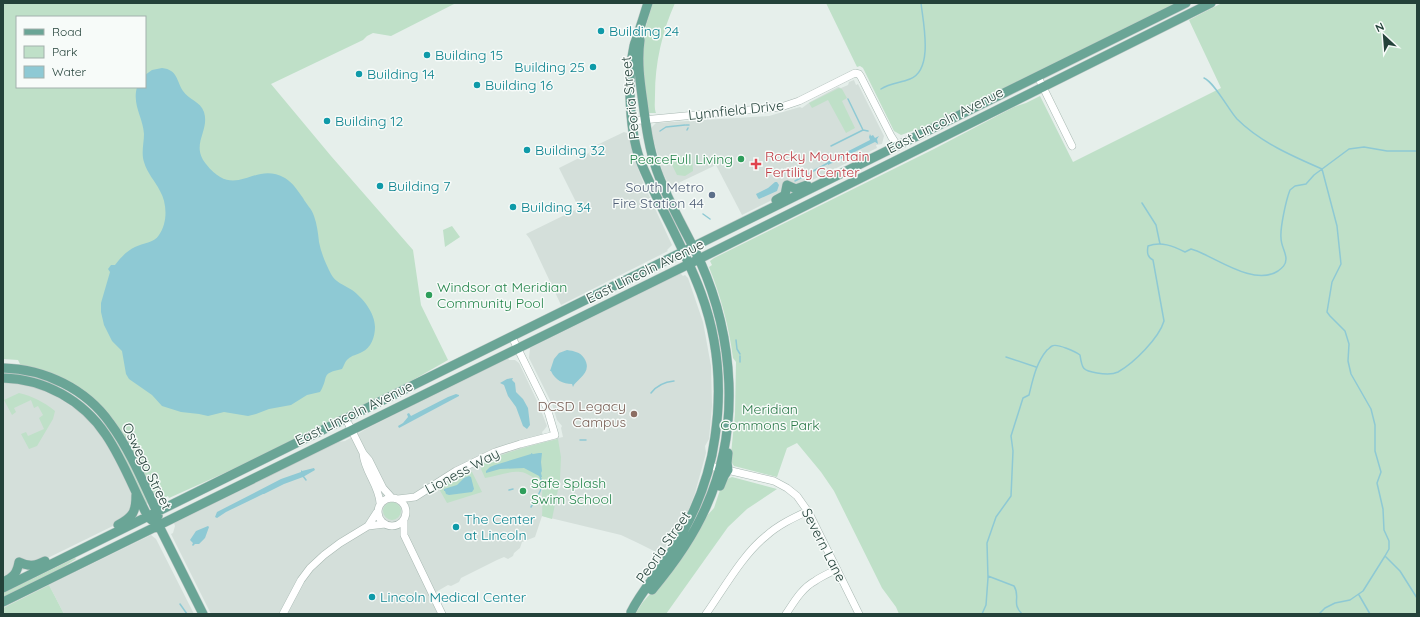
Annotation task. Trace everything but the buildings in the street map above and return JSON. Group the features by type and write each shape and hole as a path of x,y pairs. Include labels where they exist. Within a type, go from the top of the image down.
{"main road":[{"name":"Peoria Street","path":"631,613 636,602 665,562 701,495 710,466 715,442 718,415 717,367 710,321 689,264 647,178 639,156 632,121 630,95 631,64 634,45 648,3"},
{"name":"East Lincoln Avenue","path":"3,588 767,210 898,147 1186,3"},
{"name":"East Lincoln Avenue","path":"3,602 689,264 1211,3"},
{"path":"1151,20 1156,30"},
{"name":"Peoria Street","path":"631,613 668,569 689,540 724,469 729,403 728,366 723,332 715,301 699,259 658,176 650,149 644,120 639,78 639,33"},
{"path":"856,181 862,172 899,153 898,147"},
{"path":"767,210 774,201 785,195 787,185 796,189 816,180 823,183"},
{"name":"Oswego Street","path":"3,368 30,371 55,379 74,389 98,408 110,422 122,440 157,512 159,526 203,614"},
{"name":"Oswego Street","path":"3,378 28,381 63,394 96,421 108,436 148,517 159,526"},
{"path":"87,547 97,535 130,517 136,509 136,493"},
{"path":"3,582 11,578 16,573 19,562 27,566 33,566 59,554 68,556"}],"street":[{"name":"Lynnfield Drive","path":"632,121 781,107 803,99 852,74 857,74 861,77 898,147"},
{"path":"1038,77 1072,146"},
{"path":"512,337 518,348"},
{"name":"Lioness Way","path":"405,515 415,497 456,471 486,456 520,444 555,435 547,408 518,348"},
{"path":"346,419 362,453 368,460 383,488 403,504 405,515 404,535 442,614"},
{"path":"283,614 298,586 313,565 334,547 368,526 378,512 380,503 378,490 363,462 362,453"},
{"name":"Severn Lane","path":"710,466 780,484 797,496 808,511 859,614"},
{"name":"Lioness Way","path":"395,498 415,497"},
{"path":"380,503 385,499 395,498"},
{"path":"706,614 758,542 775,528 808,511"},
{"path":"378,512 380,520 404,535"},
{"path":"368,526 398,524 405,515"},
{"path":"786,614 800,593 807,586 816,579 837,569"}],"shaded area":[{"path":"854,80 856,85 858,84 884,136 882,144 876,145 877,148 742,215 716,165 670,187 663,173 654,142 651,128 656,123 769,116 800,107 802,108 838,87 841,88 848,85 849,82"},
{"path":"624,132 627,133 629,139 631,140 635,161 645,187 672,245 667,250 668,251 561,305 530,239 526,234 579,208 559,168 593,151 591,146 599,144"},
{"path":"679,274 683,276 685,275 688,278 703,322 711,366 712,406 709,439 705,446 706,453 695,493 675,539 672,542 669,541 664,550 664,556 621,535 542,516 535,537 522,542 520,548 514,553 513,556 508,559 504,557 497,560 461,578 459,582 451,586 448,585 429,596 438,614 211,614 171,534 173,533 175,526 174,523 338,442 345,441 508,358 509,360 515,360 519,363 538,403 547,426 542,432 545,441 563,437 562,426 557,420 552,404 529,358 530,348"},
{"path":"3,381 16,382 48,391 86,416 105,439 132,491 132,506 123,521 3,580"},
{"path":"151,535 156,539 194,614 64,614 49,585"}],"green space":[{"path":"3,3 456,3 391,36 373,33 363,40 271,84 331,156 413,250 421,305 448,360 392,392 249,462 169,498 168,496 162,499 159,496 154,498 102,408 21,366 18,360 3,359"},
{"path":"653,3 675,3 666,25 658,59 655,83 656,113 648,113 644,85 643,44 648,17"},
{"path":"826,3 1177,3 916,132 915,130 901,135 894,131 863,68 860,66 857,67"},
{"name":"Meridian Commons Park","path":"1222,3 1417,3 1417,614 899,614 896,607 882,588 834,491 821,472 797,443 787,448 777,477 734,466 732,463 730,464 735,414 736,362 733,358 727,323 721,301 709,267 712,265 710,261 934,149 1014,107 1040,96 1073,162 1221,88 1189,20"},
{"path":"839,88 842,89 847,98 842,101 855,128 846,133 828,100 812,108 809,103"},
{"path":"692,154 693,171 685,176 677,175 669,159 680,158 680,156"},
{"path":"452,226 460,237 445,247 443,230"},
{"path":"19,393 38,400 55,411 53,419 37,446 29,449 21,434 26,432 28,436 44,429 39,418 43,415 38,406 34,408 31,400 14,408 16,412 12,415 4,400"},
{"path":"109,430 125,455 148,503 146,505 107,431"},
{"path":"558,439 561,457 560,480 552,519 542,516 543,483 523,472 507,473 485,478 481,469 481,464 519,449"},
{"path":"468,470 472,472 482,492 447,503 438,487"},
{"path":"732,477 777,489 747,509 728,527 666,614 635,614 643,602 664,578 705,518 714,508 720,490 727,479"},
{"path":"392,502 398,505 401,511 398,517 392,520 386,517 383,511 386,505"},
{"path":"75,558 76,559 57,571 3,597 3,593"},
{"path":"49,585 64,614 3,614 3,608"}],"water":[{"path":"162,68 174,73 185,94 202,108 204,112 205,126 200,144 200,150 206,164 217,175 226,180 236,180 263,174 274,174 285,178 295,187 313,213 317,225 321,250 331,274 337,281 360,297 371,311 375,327 372,342 368,348 346,361 342,369 330,372 326,376 320,392 307,395 291,405 269,409 248,416 224,412 208,416 181,412 162,406 152,395 129,379 126,374 122,351 112,341 104,325 101,312 101,303 110,272 108,269 111,265 115,265 124,254 132,249 157,238 164,224 166,213 164,201 160,191 145,166 143,159 144,134 136,100 137,88 146,88 146,74 152,70"},
{"path":"870,134 875,138 879,136 877,139 878,144 875,142 828,165 827,160 829,161 870,140"},
{"path":"775,182 779,185 777,191 759,199 758,198 756,194 768,188"},
{"path":"567,350 581,354 587,368 583,376 574,384 573,387 572,384 560,381 550,371 554,359 559,353"},
{"path":"513,378 512,380 515,383 516,392 523,399 528,408 530,425 527,429 523,426 516,407 508,396 504,385 500,383 507,379"},
{"path":"456,394 459,396 399,428 398,426 408,417 407,414 409,413 411,416"},
{"path":"531,453 542,453 542,477 524,468 500,469 486,473 490,467"},
{"path":"314,468 315,470 303,477 263,494 217,518 215,517 217,512 281,479 301,472 301,470"},
{"path":"469,476 471,477 474,489 472,492 449,495 446,494 444,489 457,485 464,478"},
{"path":"208,526 209,527 205,538 199,544 195,544 193,546 193,543 190,540 196,531"}],"waterway":[{"path":"881,89 888,85 910,79 917,74 922,66 925,56 925,33 921,3"},
{"path":"1204,78 1213,85 1233,115 1256,135 1277,148 1322,169 1337,226 1341,264 1332,282 1327,312 1345,331 1349,344 1348,361 1351,374 1371,409 1375,425 1375,451 1381,472 1377,483 1383,509 1384,530 1389,541 1389,549 1363,591 1350,600 1335,603 1325,608 1319,614"},
{"path":"848,99 863,130"},
{"path":"660,131 666,127 685,125"},
{"path":"831,146 863,130 868,131"},
{"path":"982,614 986,605 988,578 987,543 996,517 1011,496 1013,451 1011,436 1023,398 1029,395 1038,366 1047,350 1054,345 1075,352 1080,355 1082,366 1088,371 1108,374 1118,372 1131,363 1145,350 1157,335 1164,321 1153,260 1148,254 1148,246 1162,244 1185,252 1191,249 1248,274 1269,275 1278,271 1284,266 1286,261 1286,256 1281,241 1281,228 1290,190 1295,186 1306,184 1314,175 1349,149 1364,147 1387,151 1417,151"},
{"path":"795,181 828,163"},
{"path":"1142,203 1156,225 1160,244"},
{"path":"703,214 710,219"},
{"path":"736,340 737,349 740,354"},
{"path":"740,356 740,362"},
{"path":"1006,357 1036,367"},
{"path":"651,393 661,384 674,381"},
{"path":"580,440 586,440"},
{"path":"531,507 540,491 542,483 539,474"},
{"path":"303,476 306,480"},
{"path":"509,490 513,489"},
{"path":"1386,557 1400,571 1417,598"},
{"path":"988,576 1014,586 1017,593 1017,607 1022,614"},
{"path":"1359,595 1370,614"},
{"path":"180,604 187,614"}],"place":[{"name":"Building 24","path":"601,31"},
{"name":"Building 15","path":"427,55"},
{"name":"Building 25","path":"593,67"},
{"name":"Building 14","path":"359,74"},
{"name":"Building 16","path":"477,85"},
{"name":"Building 12","path":"327,121"},
{"name":"Building 32","path":"527,150"},
{"name":"PeaceFull Living","path":"741,159"},
{"name":"Rocky Mountain Fertility Center","path":"756,164"},
{"name":"Building 7","path":"380,186"},
{"name":"South Metro Fire Station 44","path":"712,195"},
{"name":"Building 34","path":"513,207"},
{"name":"Windsor at Meridian Community Pool","path":"429,295"},
{"name":"DCSD Legacy Campus","path":"634,414"},
{"name":"Safe Splash Swim School","path":"523,491"},
{"name":"The Center at Lincoln","path":"456,527"},
{"name":"Lincoln Medical Center","path":"372,597"}]}
